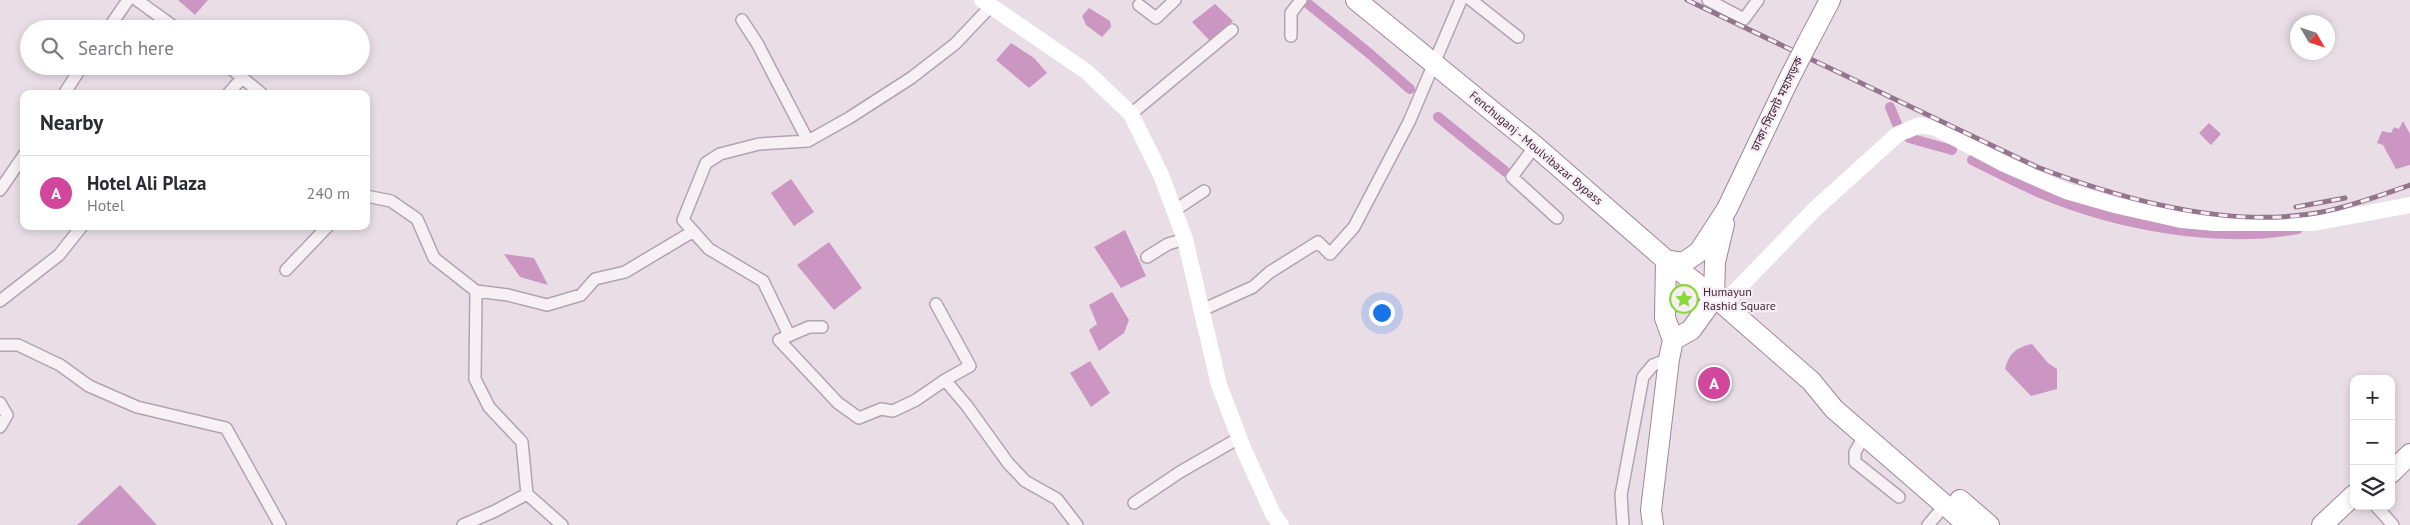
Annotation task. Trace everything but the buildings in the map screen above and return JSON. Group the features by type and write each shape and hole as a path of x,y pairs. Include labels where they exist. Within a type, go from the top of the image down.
{"highway":[{"name":"Fenchuganj - Moulvibazar Bypass","path":"1356,0 1535,146 1666,260 1719,301 1811,381"},
{"name":"ঢাকা-সিলেট মহাসড়ক","path":"1666,260 1683,263 1695,256 1727,209 1788,81 1830,0"},
{"name":"ঢাকা-সিলেট মহাসড়ক","path":"1719,301 1715,262 1727,209"},
{"path":"1653,525 1652,510 1671,350 1665,318 1666,260"},
{"path":"1671,350 1719,301"},
{"path":"1811,381 1834,409 1968,525"},
{"path":"1811,381 1843,398 1989,525"},
{"path":"2395,456 2410,442"},
{"path":"2395,469 2410,454"},
{"path":"2322,525 2350,499"},
{"path":"2336,525 2352,510"}],"street":[{"path":"114,20 128,0"},
{"path":"137,0 165,20"},
{"path":"1139,5 1156,18 1175,0"},
{"path":"1291,36 1291,13 1301,0"},
{"path":"1202,310 1253,287 1270,272 1318,242 1330,254 1354,227 1409,122 1461,0"},
{"path":"1471,0 1518,37"},
{"path":"1708,0 1744,19 1758,0"},
{"path":"789,335 763,281 709,249 683,220 706,163 720,154 758,144 808,141 849,118 911,78 956,44 987,2 1087,72 1131,114 1161,175 1185,239 1219,385 1239,438 1273,514 1281,525"},
{"path":"742,20 757,43 808,141"},
{"path":"1131,114 1232,30"},
{"path":"67,90 76,75"},
{"path":"238,75 257,90"},
{"path":"232,90 242,78"},
{"path":"1719,301 1815,209 1898,134 1920,125 1936,128 2004,164 2066,191 2115,205 2181,220 2215,223 2314,223 2410,205"},
{"path":"1535,146 1512,177 1557,218"},
{"path":"0,190 20,160"},
{"path":"1175,210 1204,191"},
{"path":"370,197 391,201 417,219 434,258 476,291 508,295 547,306 581,295 595,279 625,272 692,232"},
{"path":"0,301 59,255 79,230"},
{"path":"286,270 324,230"},
{"path":"1147,257 1168,244 1185,239"},
{"path":"476,291 475,379 489,407 522,442 527,494 562,525"},
{"path":"822,327 809,327 779,340 838,403 859,418 881,409 893,411 916,400 970,366 936,304"},
{"path":"1,348 18,345 60,365 89,386 137,407 226,428 280,525"},
{"path":"1623,525 1621,495 1643,377 1653,365 1671,350"},
{"path":"945,380 1014,469 1025,481 1057,499 1077,525"},
{"path":"0,403 7,415 0,427"},
{"path":"1865,436 1855,452 1855,462 1899,497"},
{"path":"1134,503 1180,472 1239,438"},
{"path":"463,525 527,494"},
{"path":"1928,525 1945,505"},
{"path":"2380,510 2393,525"}],"shaded area":[{"path":"178,0 208,0 195,15"},
{"path":"1215,4 1233,21 1210,41 1192,22"},
{"path":"1089,8 1110,21 1111,27 1102,37 1086,25 1082,16"},
{"path":"1011,43 1034,58 1047,73 1029,88 996,60"},
{"path":"2403,121 2410,134 2410,165 2396,169 2383,145 2377,143 2382,131 2391,133 2394,127 2399,129"},
{"path":"2209,123 2221,134 2211,145 2199,133"},
{"path":"791,179 814,212 794,226 771,193"},
{"path":"1125,230 1146,276 1121,288 1094,247"},
{"path":"829,242 862,288 834,310 797,265"},
{"path":"504,254 534,258 548,285 520,277"},
{"path":"1112,292 1129,320 1124,333 1099,351 1089,330 1097,324 1089,305"},
{"path":"2032,344 2048,363 2057,369 2057,389 2031,396 2005,369 2014,352"},
{"path":"1090,361 1110,393 1091,407 1070,373"},
{"path":"120,485 157,525 77,525"}],"waterway":[{"path":"1306,2 1410,89"},
{"path":"1890,107 1897,124"},
{"path":"1438,117 1506,172"},
{"path":"1909,138 1952,150"},
{"path":"1972,160 2040,193 2070,204 2101,214 2167,229 2234,234 2267,233 2298,229"}],"railway":[{"path":"1687,0 2037,167 2141,200 2177,209 2214,214 2287,217 2333,210 2410,185"},
{"path":"2296,207 2345,198"}],"place":[{"name":"Humayun Rashid Square","path":"1684,299"},
{"name":"Hotel Ali Plaza","path":"1714,383"}]}
